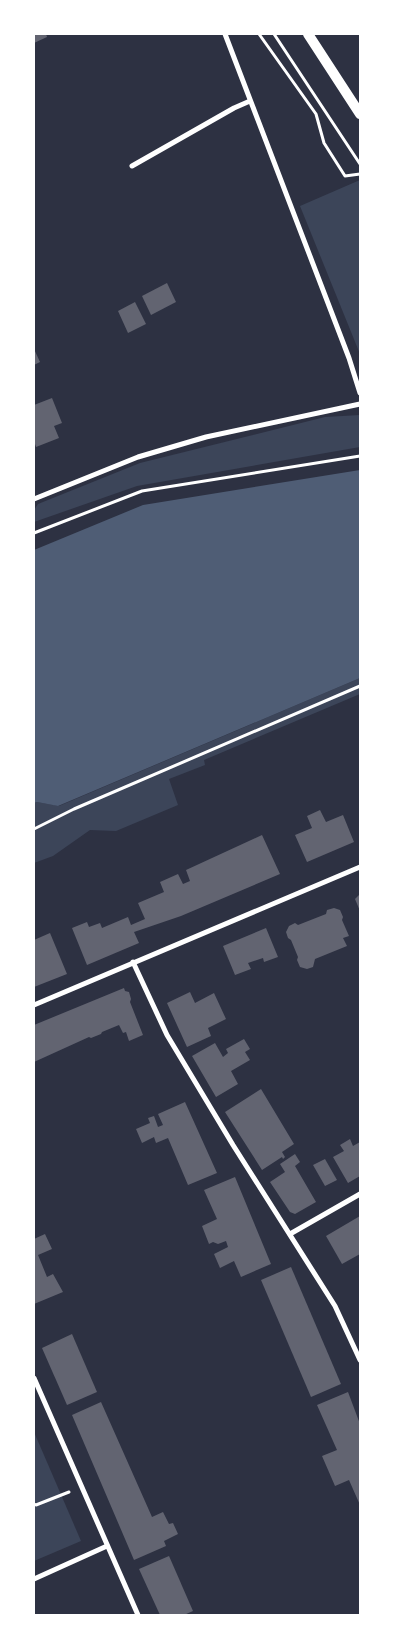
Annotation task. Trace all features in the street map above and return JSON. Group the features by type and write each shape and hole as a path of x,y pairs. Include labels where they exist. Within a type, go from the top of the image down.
{"main road":[{"path":"308,34 360,114"}],"street":[{"path":"225,34 349,358 360,393"},
{"path":"132,166 234,108 250,101"},
{"path":"34,499 138,457 206,437 360,404"},
{"path":"34,1005 360,867"},
{"path":"133,962 167,1035 233,1145 335,1306 360,1360"},
{"path":"290,1234 360,1194"},
{"path":"34,1378 138,1615"},
{"path":"34,1579 108,1546"}],"path":[{"path":"259,34 316,114 324,143 345,176 360,174"},
{"path":"274,34 360,164"},
{"path":"34,532 142,491 360,456"},
{"path":"34,829 74,809 360,686"},
{"path":"34,1504 36,1505 81,1487"}],"shaded area":[{"path":"360,180 360,354 300,206"},
{"path":"360,415 360,447 137,486 34,522 34,510 38,504 140,463 325,417"},
{"path":"360,470 360,678 58,806 34,803 34,550 143,505"},
{"path":"360,678 360,694 204,760 205,765 169,779 178,805 116,831 90,830 53,856 34,863 34,803 59,806"},
{"path":"34,1432 81,1541 34,1561"}],"building":[{"path":"34,34 46,34 47,37 34,43"},
{"path":"167,283 176,302 151,315 142,296"},
{"path":"135,302 146,324 128,333 118,311"},
{"path":"34,349 40,362 34,365"},
{"path":"52,398 62,423 54,426 59,438 36,447 34,441 34,405"},
{"path":"320,810 326,822 343,815 354,842 307,862 295,835 312,828 307,816"},
{"path":"262,835 280,874 181,916 134,932 139,943 87,965 72,928 87,922 89,927 100,923 102,928 128,917 131,925 145,919 138,903 164,892 160,882 178,874 183,884 190,881 186,870"},
{"path":"360,894 360,911 355,899"},
{"path":"334,908 340,910 343,917 342,920 349,936 343,938 347,946 315,959 313,967 307,969 300,967 297,960 298,957 286,932 289,926 295,923 298,925 326,914 327,910"},
{"path":"266,928 278,957 264,962 263,958 248,963 251,969 235,975 223,946"},
{"path":"50,933 67,974 34,987 34,940"},
{"path":"124,988 125,991 129,992 130,1002 143,1035 129,1041 126,1032 123,1033 119,1025 34,1062 34,1025"},
{"path":"190,992 195,1003 214,993 226,1019 208,1028 211,1036 187,1047 167,1003"},
{"path":"244,1039 250,1049 245,1052 250,1060 231,1071 238,1084 216,1097 192,1056 215,1043 223,1057 228,1053 226,1049"},
{"path":"261,1089 294,1144 282,1152 285,1157 283,1159 282,1157 262,1170 225,1112"},
{"path":"185,1102 217,1173 188,1185 168,1138 156,1143 154,1137 142,1143 136,1129 150,1123 148,1118 154,1116 158,1127 163,1125 158,1114"},
{"path":"350,1139 353,1146 360,1142 360,1176 348,1183 333,1157 344,1151 340,1145"},
{"path":"295,1154 300,1162 295,1166 316,1202 295,1214 290,1212 270,1182 285,1172 280,1164"},
{"path":"325,1159 337,1180 325,1186 313,1165"},
{"path":"235,1177 271,1264 241,1277 234,1261 220,1268 214,1254 228,1247 226,1241 218,1244 213,1242 209,1244 202,1226 217,1219 204,1190"},
{"path":"360,1216 360,1254 342,1264 326,1236"},
{"path":"45,1234 52,1249 38,1255 47,1277 53,1274 63,1292 34,1304 34,1239"},
{"path":"291,1267 341,1384 311,1397 261,1280"},
{"path":"72,1334 97,1392 67,1405 42,1348"},
{"path":"348,1392 360,1424 360,1505 349,1480 335,1486 322,1456 337,1450 317,1405"},
{"path":"101,1402 152,1517 163,1512 169,1524 173,1523 178,1534 164,1541 166,1546 134,1560 72,1415"},
{"path":"169,1556 193,1611 184,1615 160,1615 139,1569"}]}
